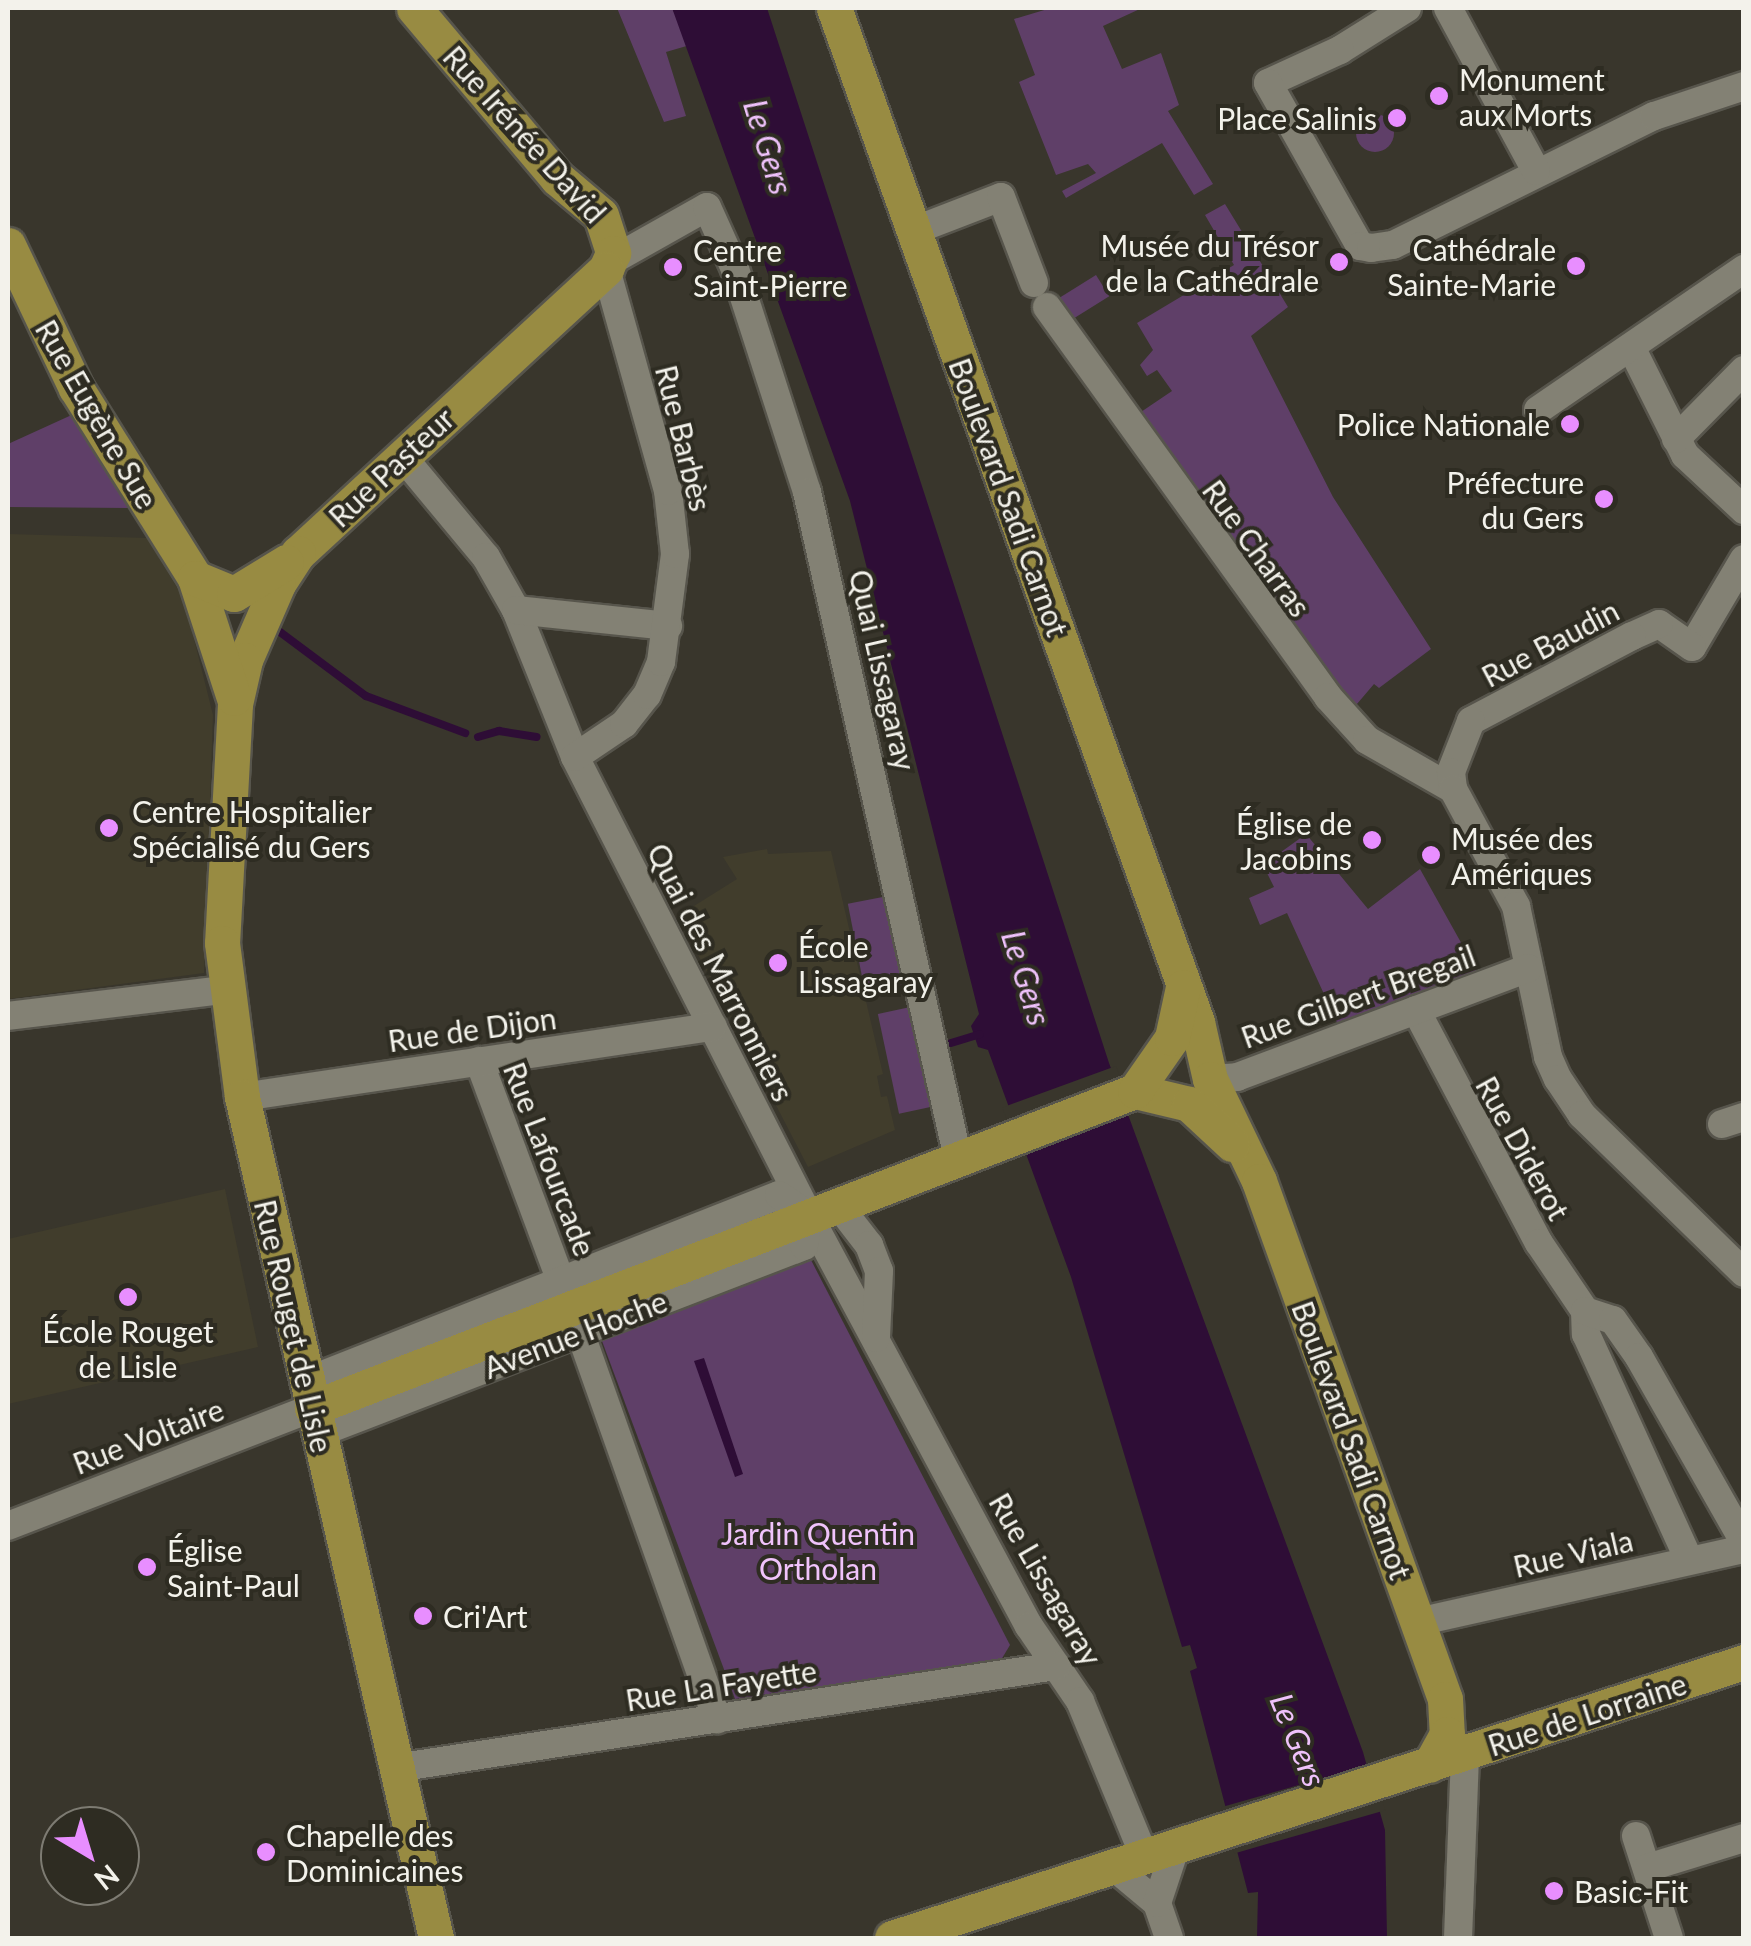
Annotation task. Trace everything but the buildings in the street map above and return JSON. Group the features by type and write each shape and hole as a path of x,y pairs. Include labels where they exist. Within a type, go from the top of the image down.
{"main road":[{"name":"Rue Irénée David","path":"414,8 557,178 601,215 613,241 608,265"},
{"name":"Boulevard Sadi Carnot","path":"834,8 1183,987 1200,1091 1258,1181 1445,1699 1446,1734 1430,1765"},
{"name":"Rue Eugène Sue","path":"8,245 76,388 195,578 235,704"},
{"name":"Rue Pasteur","path":"235,704 261,617 298,553 608,265"},
{"path":"195,578 234,594 298,553"},
{"name":"Rue Rouget de Lisle","path":"235,704 222,884 224,990 242,1097 436,1938"},
{"path":"1135,1091 1168,1046 1183,987"},
{"name":"Boulevard Sadi Carnot","path":"1135,1091 1200,1091"},
{"name":"Avenue Hoche","path":"312,1407 1135,1091"},
{"name":"Rue de Lorraine","path":"892,1938 1744,1662"},
{"path":"1445,1699 1479,1728 1522,1735"}],"street":[{"path":"1408,8 1268,83 1360,246 1393,245 1654,116 1731,90"},
{"path":"1448,8 1536,171"},
{"name":"Rue Charras","path":"913,231 1001,197 1040,295 1268,622 1340,711 1378,747 1453,788"},
{"name":"Quai Lissagaray","path":"608,265 708,207 743,292 808,492 963,1156"},
{"name":"Rue Barbès","path":"575,758 624,724 654,678 668,626 673,513 608,265"},
{"path":"1538,410 1742,270"},
{"path":"1631,347 1676,439 1741,508"},
{"path":"1676,439 1744,370"},
{"name":"Quai des Marronniers","path":"402,456 486,558 516,610 575,758 712,1026 823,1210"},
{"name":"Rue Baudin","path":"1453,788 1453,755 1472,720 1659,624 1692,647 1744,558"},
{"path":"516,610 668,626"},
{"path":"1453,788 1516,906 1548,1057 1570,1098 1744,1274"},
{"name":"Rue Gilbert Bregail","path":"1200,1091 1528,968"},
{"path":"8,1016 224,990"},
{"name":"Rue Diderot","path":"1416,1010 1539,1243 1586,1311 1586,1334 1689,1560"},
{"name":"Rue de Dijon","path":"242,1097 712,1026"},
{"name":"Rue Lafourcade","path":"478,1061 561,1281"},
{"name":"Avenue Hoche","path":"779,1195 823,1210 804,1246 580,1332 312,1407 561,1281 779,1195"},
{"path":"823,1210 869,1245 879,1271 876,1338"},
{"name":"Rue Lissagaray","path":"823,1210 876,1338 1056,1666 1080,1701 1157,1855"},
{"name":"Rue Diderot","path":"1586,1311 1612,1320 1638,1357 1744,1545"},
{"path":"580,1332 717,1718"},
{"name":"Rue Voltaire","path":"8,1526 312,1407"},
{"name":"Rue Viala","path":"1417,1622 1744,1545"},
{"name":"Rue La Fayette","path":"396,1768 1056,1666"},
{"path":"1458,1938 1465,1754"},
{"path":"1636,1836 1668,1938"},
{"path":"1646,1868 1744,1838"},
{"path":"1157,1855 1157,1902 1169,1938"},
{"path":"1157,1855 1157,1902"}],"shaded area":[{"name":"Centre Hospitalier Spécialisé du Gers","path":"8,534 147,538 184,599 213,715 204,973 8,999"},
{"name":"École Lissagaray","path":"767,849 768,854 831,851 883,1074 877,1076 881,1097 887,1096 895,1130 808,1167 678,916 737,879 723,857"},
{"name":"École Rouget de Lisle","path":"225,1189 258,1347 8,1404 8,1239"}],"green space":[{"path":"617,8 672,8 690,45 666,52 686,116 664,122"},
{"path":"1051,8 1142,8 1103,26 1122,69 1161,53 1179,105 1168,111 1213,184 1194,195 1162,143 1066,198 1062,191 1096,173 1088,164 1056,175 1019,82 1035,75 1014,19"},
{"path":"1375,114 1388,120 1394,133 1388,146 1375,152 1362,146 1356,133 1362,120"},
{"path":"1225,204 1288,307 1251,336 1333,497 1431,649 1379,688 1374,684 1351,711 1135,416 1172,391 1157,370 1147,376 1140,365 1153,350 1137,323 1234,265 1205,215"},
{"path":"1096,275 1109,296 1073,319 1060,298"},
{"path":"76,413 128,508 8,507 8,444"},
{"path":"1306,834 1368,909 1420,869 1478,973 1339,1027 1287,913 1260,925 1249,898 1274,887 1263,865"},
{"path":"893,895 912,990 866,999 848,904"},
{"path":"915,1006 936,1106 899,1114 878,1014"},
{"name":"Jardin Quentin Ortholan","path":"811,1260 1010,1645 1001,1660 735,1699 602,1341"}],"water":[{"name":"Le Gers","path":"672,8 767,8 1109,1063 1363,1752 1385,1830 1387,1938 1257,1938 1258,1892 1248,1893 1190,1671 1197,1668 1190,1645 1182,1647 1071,1277 988,1050 978,1047 971,1026 979,1014 850,501"},
{"path":"704,1358 743,1474 735,1477 694,1361"}],"pier":[{"path":"1116,1066 1132,1111 1019,1152 1002,1107"},
{"path":"1372,1764 1385,1810 1234,1853 1221,1807"}],"waterway":[{"path":"280,632 366,696 465,733"},
{"path":"478,737 499,731 537,737"},
{"path":"951,1043 980,1034"}],"place":[{"name":"Monument aux Morts","path":"1439,96"},
{"name":"Place Salinis","path":"1397,118"},
{"name":"Musée du Trésor de la Cathédrale","path":"1339,262"},
{"name":"Cathédrale Sainte-Marie","path":"1576,266"},
{"name":"Centre Saint-Pierre","path":"673,267"},
{"name":"Police Nationale","path":"1570,424"},
{"name":"Préfecture du Gers","path":"1604,499"},
{"name":"Centre Hospitalier Spécialisé du Gers","path":"109,828"},
{"name":"Église de Jacobins","path":"1372,840"},
{"name":"Musée des Amériques","path":"1431,855"},
{"name":"École Lissagaray","path":"778,963"},
{"name":"École Rouget de Lisle","path":"128,1297"},
{"name":"Église Saint-Paul","path":"147,1567"},
{"name":"Cri'Art","path":"423,1616"},
{"name":"Chapelle des Dominicaines","path":"266,1852"},
{"name":"Basic-Fit","path":"1554,1891"}]}
